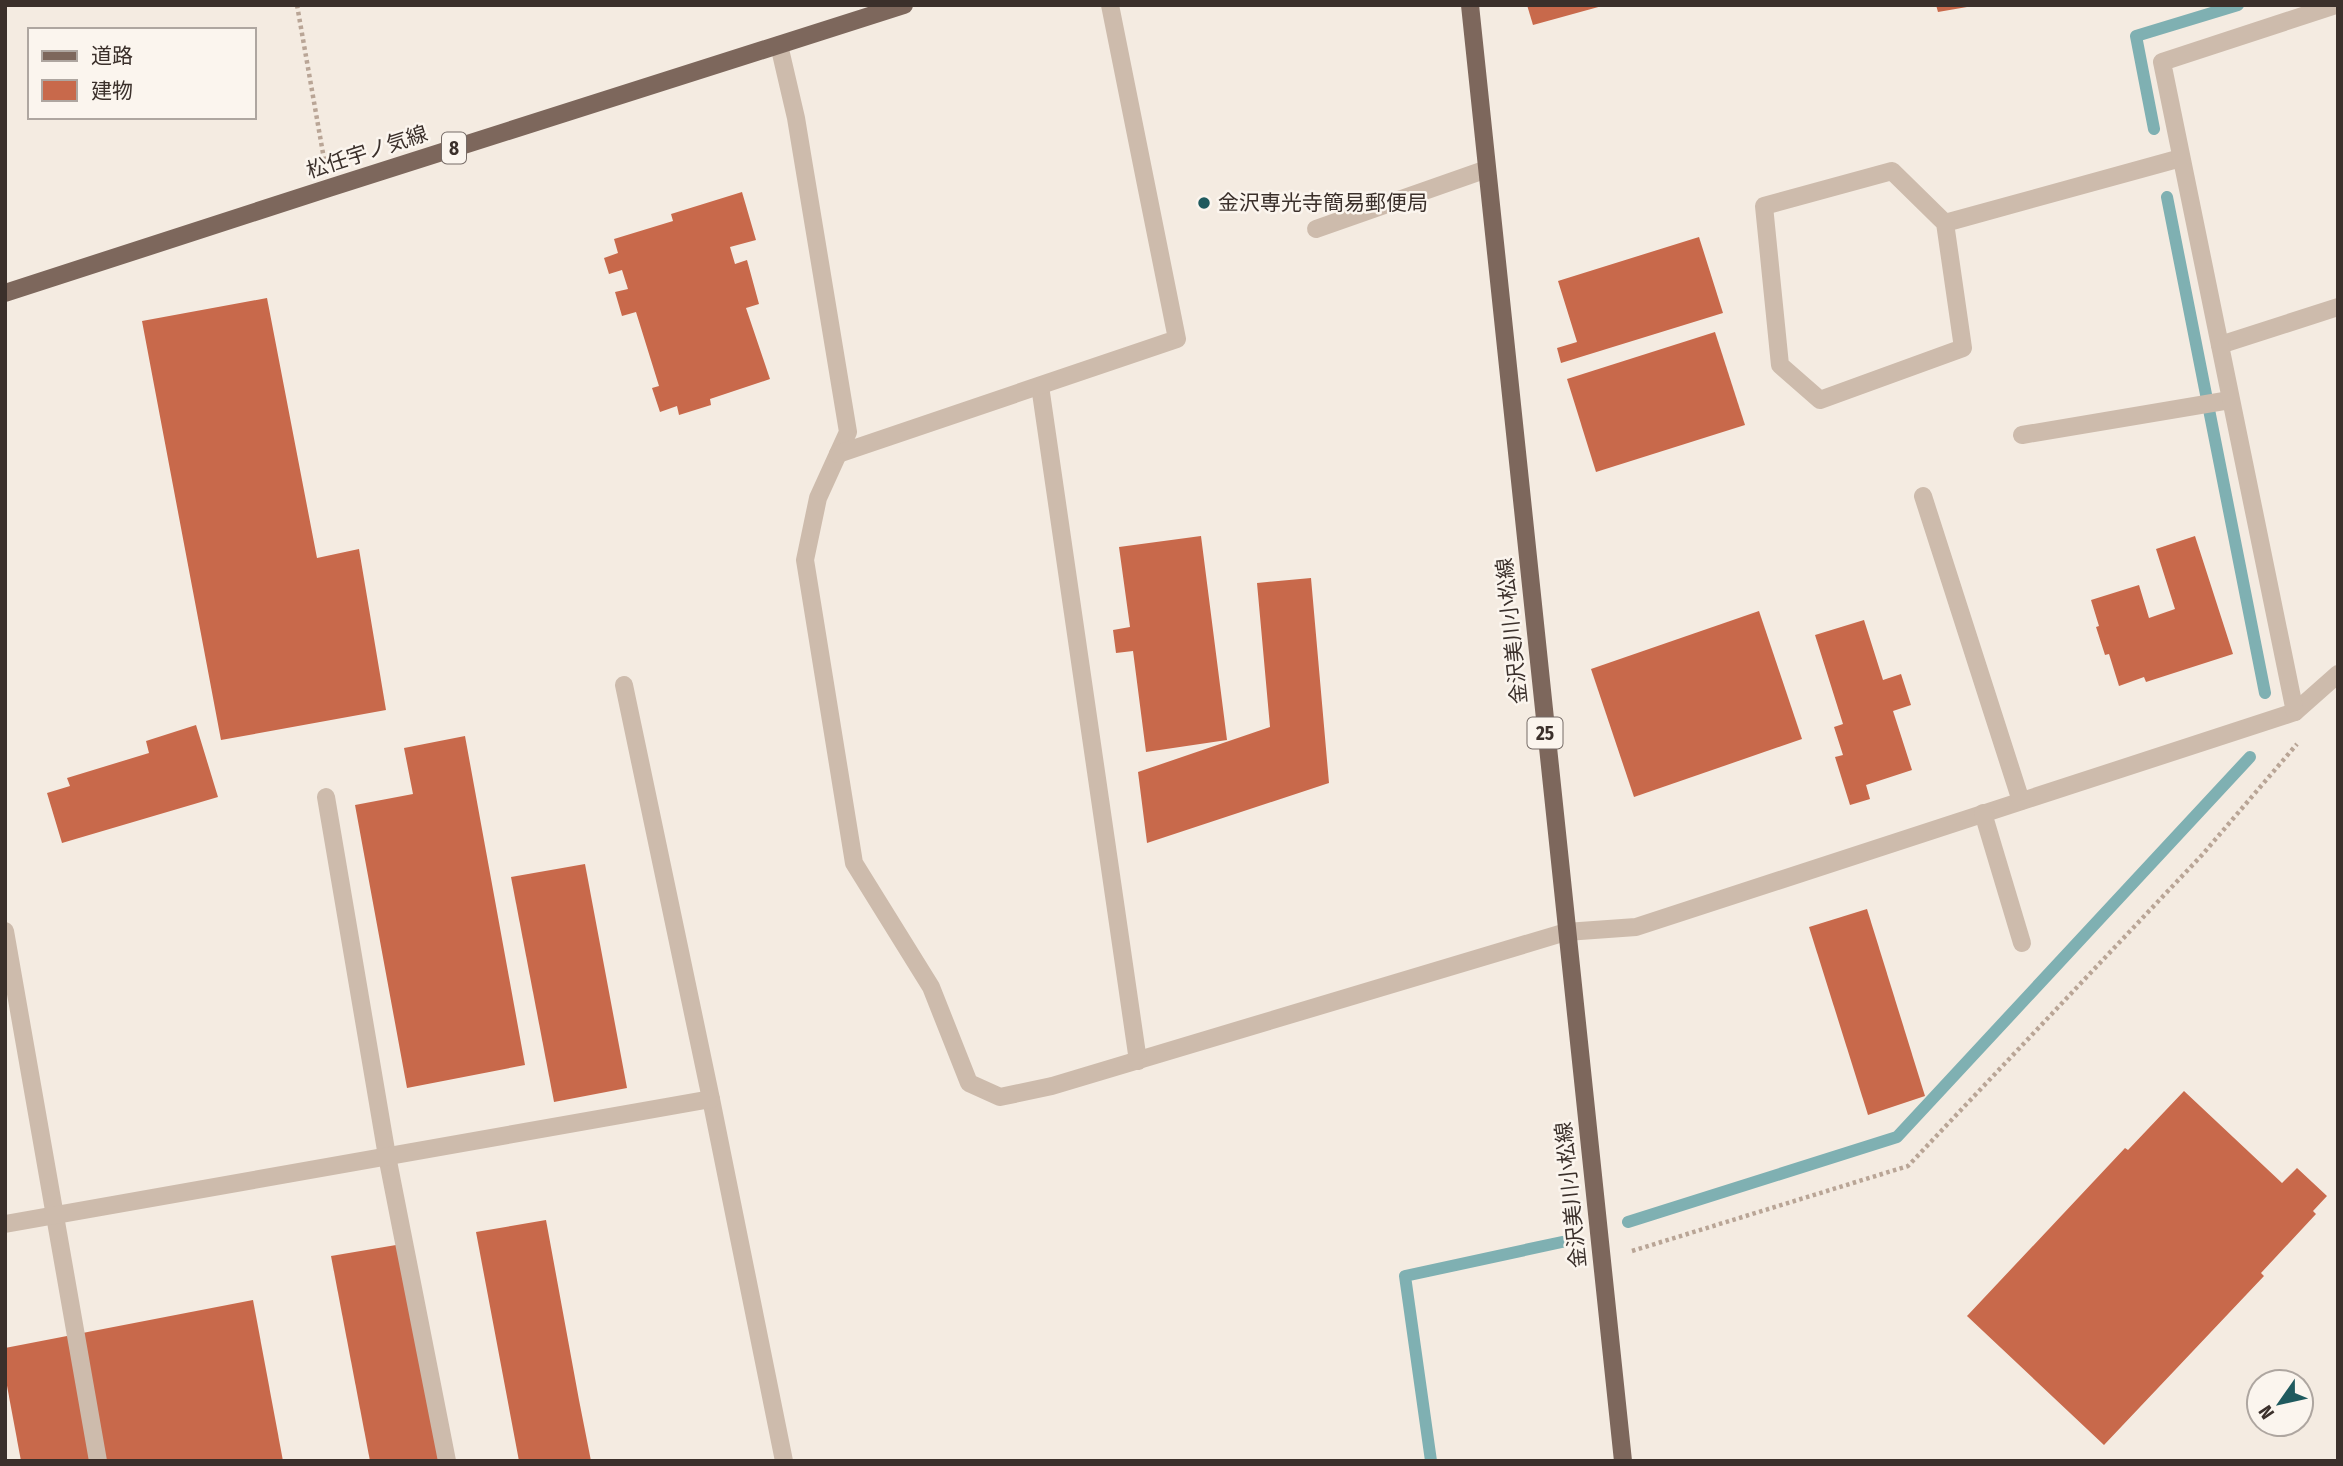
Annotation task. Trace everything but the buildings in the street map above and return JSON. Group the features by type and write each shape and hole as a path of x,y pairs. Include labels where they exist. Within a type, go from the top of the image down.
{"main road":[{"name":"松任宇ノ気線","path":"5,293 904,5"},
{"name":"金沢美川小松線","path":"1470,5 1623,1461"}],"street":[{"path":"838,454 1177,339 1110,5"},
{"path":"2295,712 2229,400 2162,62 2336,5"},
{"path":"779,45 796,118 848,432 818,498 805,560 854,863 931,987 970,1083 1000,1097 1052,1086 1138,1061 1566,932 1636,927 2295,712 2338,674"},
{"path":"1945,223 2181,158"},
{"path":"1316,229 1487,169"},
{"path":"1892,171 1945,223 1963,348 1821,400 1780,365 1764,206 1892,171"},
{"path":"2220,345 2338,307"},
{"path":"1040,386 1138,1061"},
{"path":"2022,435 2229,400"},
{"path":"1923,496 2021,801"},
{"path":"624,685 784,1461"},
{"path":"326,797 387,1156 447,1461"},
{"path":"1983,813 2022,943"},
{"path":"5,931 12,1005 56,1214 98,1461"},
{"path":"5,1224 711,1099"}],"path":[{"path":"297,5 329,188"},
{"path":"1601,1261 1908,1166 2202,855 2281,764 2298,743 2295,712"}],"waterway":[{"path":"2154,129 2136,36 2238,5"},
{"path":"2167,197 2265,693"},
{"path":"1628,1222 1897,1137 2250,757"},
{"path":"1431,1461 1405,1276 1562,1242"}],"place":[{"name":"金沢専光寺簡易郵便局","path":"1204,203"}]}
